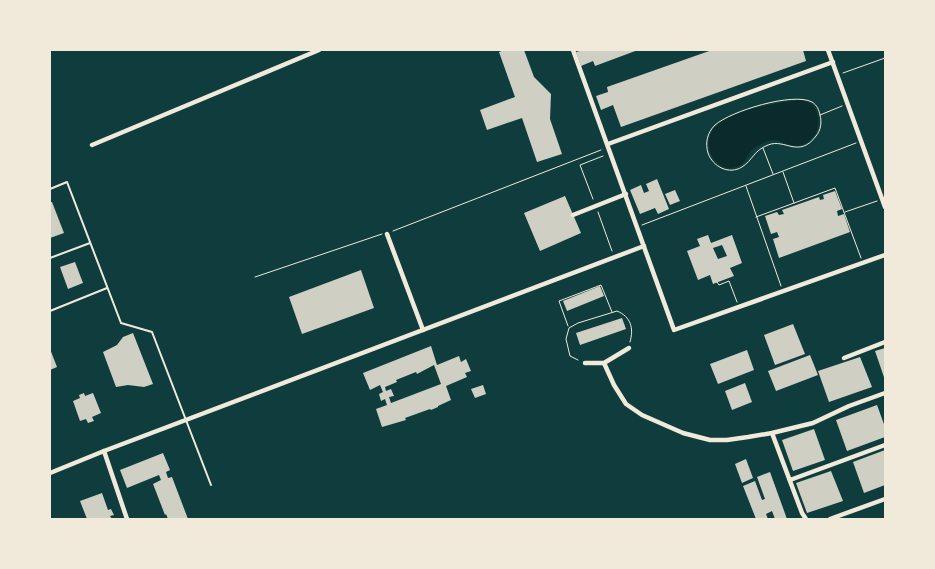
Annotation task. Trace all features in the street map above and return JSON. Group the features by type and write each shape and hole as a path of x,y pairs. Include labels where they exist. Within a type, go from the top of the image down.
{"street":[{"path":"92,145 318,50"},
{"path":"573,50 674,330 885,255"},
{"path":"828,50 885,207"},
{"path":"608,145 833,62"},
{"path":"573,215 626,194"},
{"path":"387,234 423,330"},
{"path":"50,473 644,246"},
{"path":"844,358 885,342"},
{"path":"585,363 604,364 629,348"},
{"path":"604,364 626,404 642,415 683,433 710,440 727,440 772,433 813,423 849,406 885,393"},
{"path":"772,433 802,513 806,519"},
{"path":"790,480 885,445"},
{"path":"104,451 127,519"},
{"path":"830,519 885,499"}],"lane":[{"path":"50,189 67,182 121,323 152,332 211,485"},
{"path":"50,258 90,242"},
{"path":"50,311 108,288"}],"path":[{"path":"837,76 885,58"},
{"path":"803,100 815,104 820,115 821,124 818,134 808,144 793,148 776,143 763,147 756,151 741,167 732,170 717,166 707,152 706,141 712,128 721,120 737,113 770,103 803,100"},
{"path":"820,115 848,104"},
{"path":"638,227 861,141"},
{"path":"255,277 376,235 387,234 608,145"},
{"path":"763,147 773,175"},
{"path":"611,153 580,165 613,254"},
{"path":"783,171 794,203"},
{"path":"746,186 783,292"},
{"path":"756,217 835,188 863,263"},
{"path":"844,212 882,199"},
{"path":"717,282 719,285 729,281 739,307"},
{"path":"585,363 570,356 566,339 569,328 559,301 601,285 612,312"},
{"path":"569,328 578,323 617,311 625,314 631,323 632,336 629,348"}],"water":[{"path":"800,100 813,105 818,119 817,131 805,144 792,146 774,140 763,143 753,149 739,166 723,167 717,163 710,150 709,143 710,135 714,128 721,122 731,116 754,108"}],"building":[{"path":"504,50 524,50 534,77 551,94 550,119 562,154 537,162 522,118 487,130 480,110 515,97 499,52"},
{"path":"583,50 638,50 595,66 593,61 581,66 576,52"},
{"path":"712,50 803,50 806,61 621,127 613,105 601,110 596,96 608,92 607,87"},
{"path":"657,179 669,209 658,214 655,208 640,214 630,190 641,185 644,193 649,191 646,184"},
{"path":"675,190 680,201 670,205 665,194"},
{"path":"835,191 842,209 837,211 838,216 844,214 850,232 779,258 773,239 779,237 777,232 771,234 765,216 777,212 779,215 784,214 782,210 819,197 820,200 824,199 823,195"},
{"path":"565,196 581,233 540,251 524,213"},
{"path":"50,202 52,202 64,233 50,238"},
{"path":"708,235 711,243 732,235 742,263 730,268 734,276 713,284 710,275 698,280 687,251 700,246 697,239","holes":["722,245 727,256 718,259 713,248"]},
{"path":"75,262 83,283 68,289 60,267"},
{"path":"361,270 374,308 302,334 289,297"},
{"path":"600,286 604,296 567,311 563,301"},
{"path":"622,318 626,329 580,345 576,333"},
{"path":"793,324 805,354 775,365 764,335"},
{"path":"133,333 153,384 144,387 128,385 116,387 103,352 117,345 123,337"},
{"path":"431,346 437,365 459,356 461,362 466,359 471,371 465,373 467,377 446,386 451,400 431,410 405,418 406,420 382,427 376,409 387,405 385,399 381,401 379,394 383,392 380,385 370,390 363,373","holes":["434,365 441,384 391,403 389,397 394,396 391,389 386,391 385,387 397,382 396,380 416,372 417,374"]},
{"path":"885,348 885,380 875,351"},
{"path":"50,349 57,367 50,370"},
{"path":"747,350 754,370 718,384 710,364"},
{"path":"810,355 818,375 776,391 768,371"},
{"path":"860,357 872,387 829,402 818,371"},
{"path":"745,383 752,402 732,410 725,391"},
{"path":"483,385 486,394 475,398 471,389"},
{"path":"84,393 85,396 93,393 101,413 92,417 94,421 88,423 86,419 80,421 73,401 80,398 79,395"},
{"path":"877,405 885,427 885,437 847,451 836,420"},
{"path":"814,429 825,460 793,471 782,440"},
{"path":"885,450 885,485 864,493 853,462"},
{"path":"163,453 170,470 166,472 168,478 172,477 188,519 168,519 165,515 153,484 161,480 159,475 127,488 120,470"},
{"path":"746,459 753,478 742,483 735,464"},
{"path":"831,471 843,501 807,513 796,483"},
{"path":"770,472 787,519 775,519 772,511 766,514 768,519 756,519 743,486 755,481 762,500 765,499 757,477"},
{"path":"102,493 108,510 111,509 114,515 110,516 112,519 87,519 80,501"}]}
